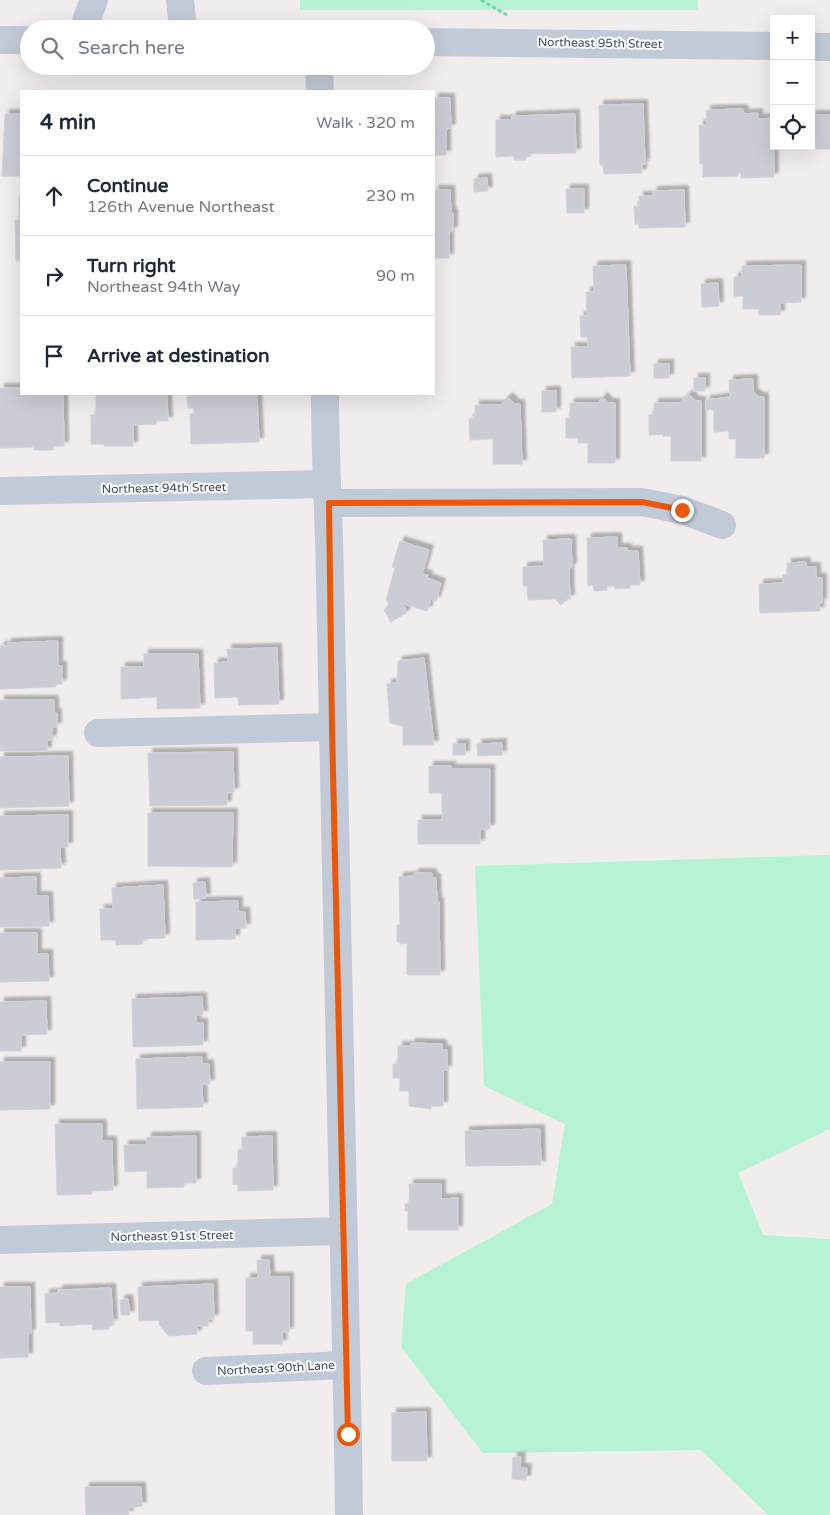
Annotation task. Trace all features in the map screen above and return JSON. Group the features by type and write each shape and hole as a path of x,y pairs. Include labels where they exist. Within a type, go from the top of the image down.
{"street":[{"path":"86,20 94,0"},
{"path":"180,0 181,20"},
{"path":"0,40 20,40"},
{"name":"Northeast 95th Street","path":"435,42 770,46"},
{"path":"815,47 830,47"},
{"path":"320,75 320,90"},
{"path":"325,395 349,1515"},
{"name":"Northeast 94th Street","path":"0,491 328,493 642,502 682,510 722,525"},
{"path":"98,733 332,727"},
{"name":"Northeast 91st Street","path":"0,1240 344,1231"},
{"name":"Northeast 90th Lane","path":"206,1371 346,1365"}],"path":[{"path":"481,0 512,18"}],"green space":[{"path":"300,0 698,0 698,10 300,10"},
{"path":"830,855 830,1129 738,1173 763,1235 830,1239 830,1515 768,1515 701,1450 483,1453 401,1347 406,1284 552,1204 565,1124 484,1086 475,866"}],"building":[{"path":"435,98 450,98 451,128 446,129 446,155 435,155"},
{"path":"643,104 645,164 642,164 642,173 604,174 603,165 600,165 599,105"},
{"path":"743,109 744,114 758,113 758,119 770,118 770,150 774,150 774,177 741,178 741,173 738,173 738,176 703,177 703,164 700,164 699,125 707,125 706,110"},
{"path":"5,114 20,114 20,176 2,176"},
{"path":"575,114 576,153 526,154 526,160 514,160 514,156 496,157 496,120 512,120 512,116"},
{"path":"815,115 830,115 830,149 815,149"},
{"path":"487,178 488,191 474,192 474,179"},
{"path":"566,189 584,189 584,213 567,213"},
{"path":"435,190 450,190 453,231 449,232 449,258 435,258"},
{"path":"684,190 685,227 639,228 639,224 635,224 634,206 640,206 639,196 653,196 653,191"},
{"path":"20,195 20,261 16,261 15,220 19,220"},
{"path":"626,265 630,376 572,378 571,347 588,347 587,337 581,337 580,316 587,316 586,292 594,292 593,266"},
{"path":"801,265 801,302 780,303 780,315 759,315 759,309 743,309 743,296 734,296 734,277 742,277 742,266"},
{"path":"718,283 719,306 702,307 701,284"},
{"path":"654,364 669,364 669,378 654,378"},
{"path":"694,378 705,378 705,391 694,391"},
{"path":"753,379 753,392 759,397 764,397 764,458 736,458 736,439 729,439 729,431 714,432 714,410 706,410 706,400 730,397 729,380"},
{"path":"0,388 20,388 20,395 63,395 64,446 53,446 53,450 34,450 34,447 0,448"},
{"path":"542,391 556,391 556,412 542,412"},
{"path":"689,394 695,401 701,401 701,461 671,461 671,436 663,436 663,434 649,435 649,415 654,415 654,403 679,403"},
{"path":"96,395 167,395 168,421 156,421 156,424 133,425 133,446 91,444 91,415 96,415"},
{"path":"257,395 259,442 191,444 190,414 194,414 194,408 188,408 187,396"},
{"path":"508,397 515,404 520,404 522,464 493,464 493,439 470,440 469,419 475,418 475,405 500,405"},
{"path":"603,397 609,403 615,403 615,463 588,463 588,443 578,443 578,438 566,438 566,418 570,418 570,403 597,403"},
{"path":"617,537 617,548 627,548 627,551 638,551 640,585 630,585 630,588 615,589 615,586 607,586 607,590 594,591 593,585 588,586 587,538"},
{"path":"571,539 570,599 567,599 561,605 555,599 528,600 527,586 523,586 523,567 544,566 543,540"},
{"path":"400,541 429,550 422,574 428,575 427,578 441,583 436,601 431,599 427,611 404,604 406,613 391,622 384,610 389,604 386,600 395,568 392,567"},
{"path":"806,562 806,567 816,567 816,578 822,578 822,603 819,603 820,611 760,613 759,584 783,583 783,575 787,575 787,563"},
{"path":"58,641 58,666 62,666 62,684 56,684 56,687 0,689 0,646 8,646 7,643"},
{"path":"277,648 279,704 239,705 238,697 215,698 214,663 228,662 227,649"},
{"path":"144,654 198,654 200,708 157,709 157,697 121,699 121,667 144,667"},
{"path":"424,658 434,745 403,745 403,726 390,723 387,684 397,683 398,661"},
{"path":"0,700 54,700 54,713 57,713 57,727 52,727 52,740 47,740 47,751 0,751"},
{"path":"502,743 502,755 478,756 477,744"},
{"path":"453,744 465,744 465,755 453,755"},
{"path":"233,752 234,792 227,793 227,805 150,806 148,753"},
{"path":"68,756 69,806 0,808 0,757"},
{"path":"429,766 451,766 451,769 490,769 490,829 480,829 480,844 418,844 418,820 442,820 442,793 429,793"},
{"path":"148,813 233,813 232,867 148,866"},
{"path":"68,815 68,847 60,847 61,868 0,870 0,816"},
{"path":"414,873 432,873 432,878 436,878 437,902 439,902 440,975 407,975 407,943 400,944 400,942 397,942 397,925 400,925 399,877 415,876"},
{"path":"36,877 36,896 48,896 49,926 0,927 0,878"},
{"path":"205,882 206,898 194,899 193,883"},
{"path":"163,885 165,938 142,939 143,944 116,945 116,940 101,940 100,909 113,909 112,888"},
{"path":"238,901 238,912 245,912 246,928 235,928 235,939 196,940 196,902"},
{"path":"0,933 37,933 37,954 48,954 49,981 0,982"},
{"path":"202,997 203,1015 196,1015 196,1023 203,1023 203,1045 133,1047 132,999"},
{"path":"46,1001 47,1034 21,1035 21,1051 0,1051 0,1002"},
{"path":"411,1043 442,1044 442,1050 447,1050 447,1070 443,1070 443,1106 431,1106 431,1109 409,1106 409,1091 400,1091 400,1078 393,1078 393,1064 398,1064 398,1046 411,1046"},
{"path":"202,1057 202,1064 209,1064 210,1084 202,1084 203,1107 137,1109 136,1059"},
{"path":"0,1062 50,1062 50,1109 0,1110"},
{"path":"55,1124 102,1124 102,1141 112,1141 113,1190 92,1191 92,1194 57,1195"},
{"path":"540,1129 541,1165 466,1166 465,1131"},
{"path":"196,1136 196,1183 184,1183 184,1187 147,1188 147,1171 125,1172 124,1145 147,1145 147,1137"},
{"path":"272,1136 273,1190 238,1191 238,1184 233,1185 233,1168 238,1168 238,1150 242,1149 242,1137"},
{"path":"409,1184 441,1184 441,1199 458,1198 458,1230 408,1230 408,1211 405,1211 405,1204 410,1204"},
{"path":"257,1260 269,1260 270,1277 289,1277 289,1332 282,1332 282,1344 253,1344 253,1331 246,1331 246,1278 258,1278"},
{"path":"213,1284 214,1319 208,1319 208,1326 197,1326 197,1334 169,1336 160,1326 159,1320 139,1321 138,1287"},
{"path":"0,1287 30,1287 31,1333 28,1333 28,1357 0,1358"},
{"path":"111,1288 113,1324 108,1324 109,1329 92,1330 93,1324 60,1326 60,1322 46,1323 45,1294 58,1293 58,1290"},
{"path":"128,1299 130,1315 121,1315 120,1300"},
{"path":"426,1412 427,1461 392,1461 392,1413"},
{"path":"513,1457 521,1457 520,1468 527,1468 526,1480 512,1479"},
{"path":"85,1487 141,1487 142,1506 128,1508 129,1515 86,1515"}],"route":[{"path":"348,1434 342,1096 332,727 329,503 642,502 682,510"}]}
